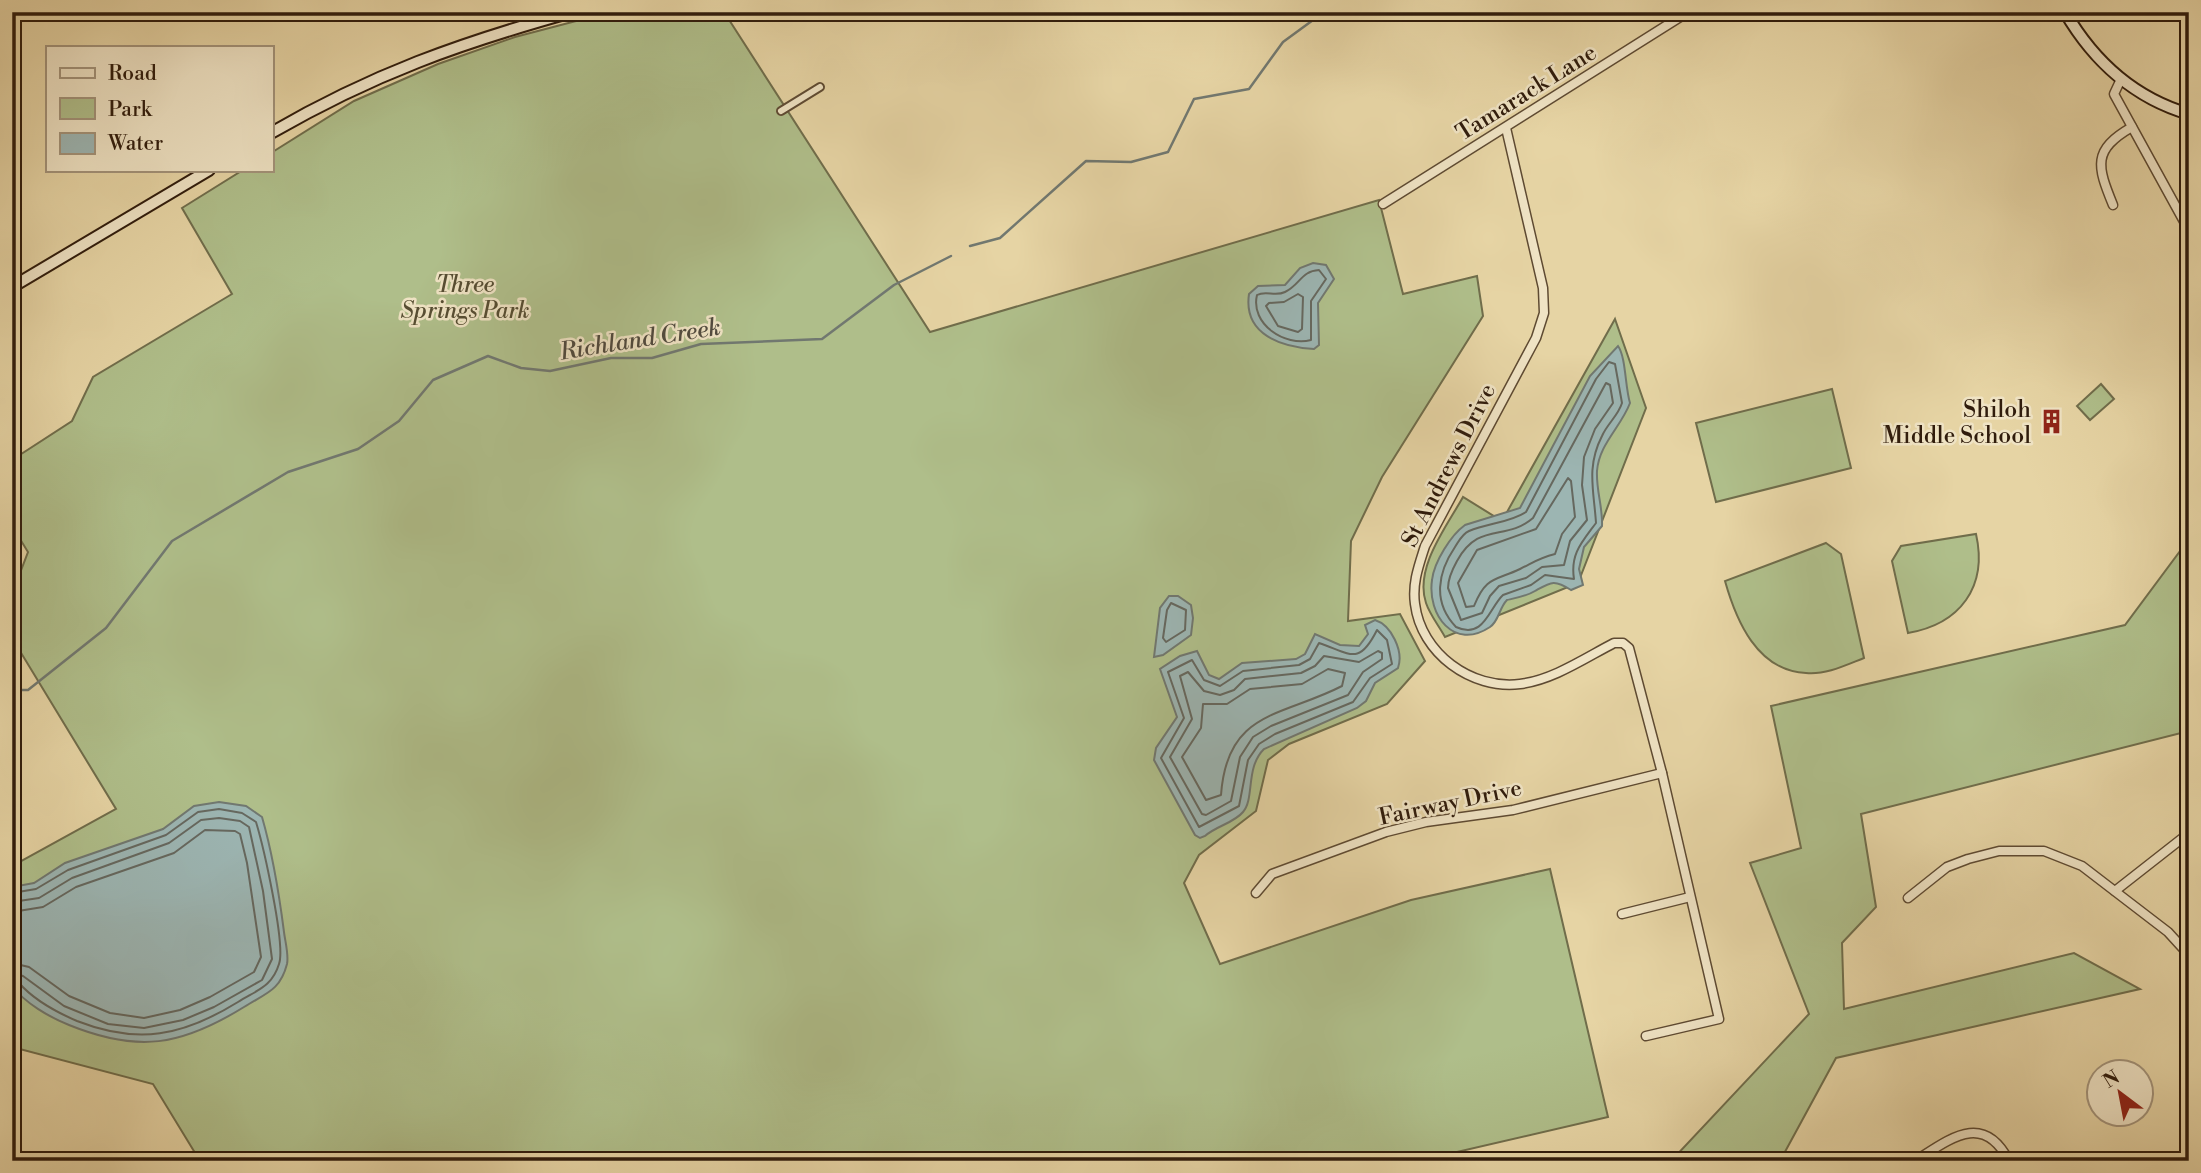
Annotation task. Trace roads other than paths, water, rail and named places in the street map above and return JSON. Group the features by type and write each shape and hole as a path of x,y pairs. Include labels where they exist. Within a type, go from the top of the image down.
{"main road":[{"path":"273,132 366,82 421,59 572,12"},
{"path":"2065,12 2091,50 2121,79 2146,96 2189,114"},
{"path":"12,287 206,172"}],"street":[{"name":"Tamarack Lane","path":"1383,204 1688,12"},
{"path":"2121,79 2114,93 2186,225"},
{"path":"781,111 820,87"},
{"path":"2113,205 2101,176 2102,152 2114,138 2132,127"},
{"name":"St Andrews Drive","path":"1506,128 1543,288 1544,313 1536,338 1425,546 1416,574 1415,604 1423,632 1439,654 1462,673 1491,683 1520,684 1547,677 1614,643 1623,643 1629,648 1662,772 1719,1019 1646,1036"},
{"name":"Fairway Drive","path":"1256,893 1272,874 1386,832 1426,822 1513,810 1662,772"},
{"path":"2115,891 2189,833"},
{"path":"1909,898 1947,867 1999,851 2044,851 2082,866 2168,932 2189,955"},
{"path":"1622,914 1690,897"},
{"path":"1915,1161 1954,1137 1972,1132 1988,1135 2002,1147 2009,1161"}],"water":[{"path":"1313,263 1326,265 1334,279 1318,303 1319,345 1314,349 1278,342 1258,329 1252,320 1249,294 1258,286 1285,285 1300,268"},
{"path":"1618,346 1623,357 1630,403 1599,461 1597,478 1602,526 1584,547 1579,569 1583,585 1571,590 1560,584 1549,584 1529,594 1507,600 1490,627 1465,635 1455,632 1439,617 1432,593 1433,573 1444,550 1465,525 1520,508 1590,376"},
{"path":"1169,596 1178,596 1191,605 1191,635 1163,655 1154,657 1160,608"},
{"path":"1375,620 1386,627 1395,640 1399,654 1398,668 1375,683 1366,701 1357,708 1264,749 1254,765 1249,799 1243,812 1205,836 1200,838 1195,835 1154,760 1156,748 1177,717 1160,669 1180,656 1197,651 1209,675 1219,679 1242,663 1296,659 1305,654 1315,634 1340,645 1359,646 1368,634 1365,625"},
{"path":"219,802 246,806 262,817 275,874 287,952 287,964 276,986 244,1007 200,1030 159,1041 138,1042 94,1034 69,1025 38,1009 17,992 12,986 12,887 34,883 65,863 163,829 194,806"}],"waterway":[{"name":"Richland Creek","path":"970,246 1000,238 1086,161 1131,162 1168,152 1194,99 1249,89 1283,42 1324,12"},
{"name":"Richland Creek","path":"12,690 28,690 106,628 172,541 288,472 358,449 399,421 433,380 488,356 521,368 550,371 611,358 652,358 701,344 822,339 894,285 951,256"}],"place":[{"name":"Shiloh Middle School","path":"2051,422"}],"park label":[{"name":"Three Springs Park","path":"465,297"}]}
